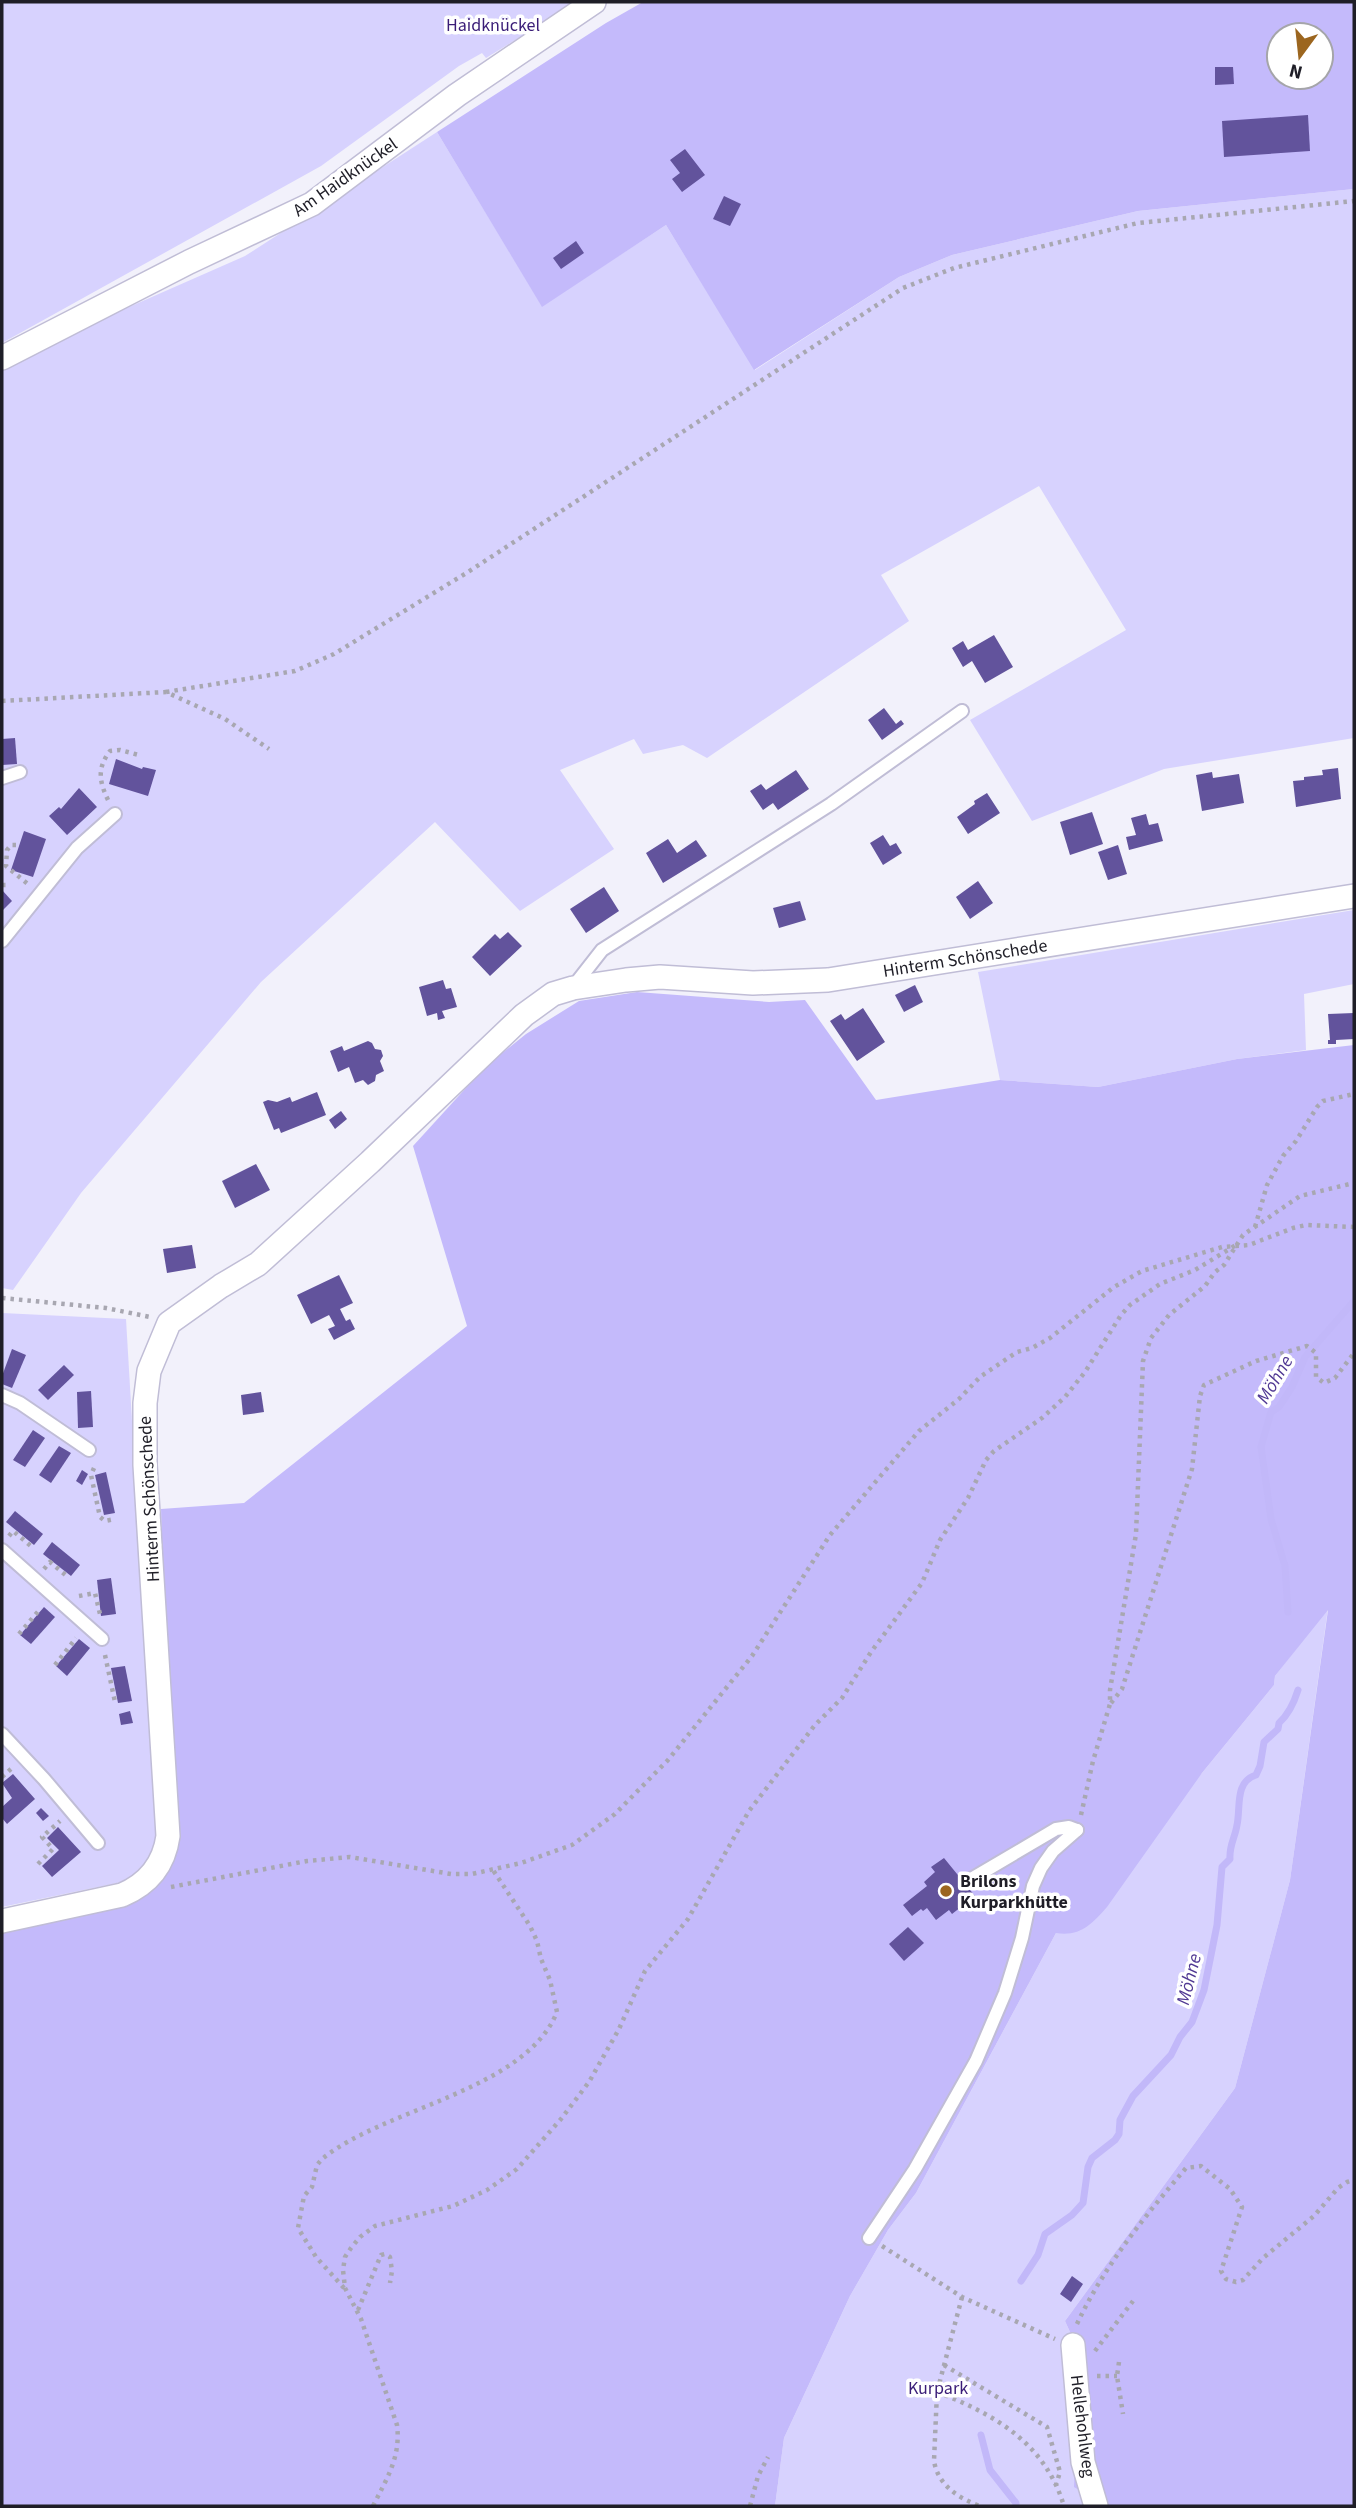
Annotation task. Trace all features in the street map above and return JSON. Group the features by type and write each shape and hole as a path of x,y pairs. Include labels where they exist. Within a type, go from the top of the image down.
{"street":[{"name":"Am Haidknückel","path":"2,358 189,262 312,204 457,95 594,2"},
{"name":"Hinterm Schönschede","path":"2,1921 132,1891 150,1878 166,1849 168,1836 145,1465 145,1403 149,1371 169,1323 221,1286 258,1264 524,1015 554,994 573,988 660,977 753,983 828,980 1354,896"},
{"name":"Hellehohlweg","path":"1081,2353 1083,2462 1096,2506"}],"lane":[{"name":"Hinterm Schönschede","path":"573,988 602,950 831,804 962,711"},
{"path":"2,778 20,772"},
{"path":"2,941 77,848 115,814"},
{"path":"2,1395 20,1403 89,1450"},
{"path":"2,1550 99,1636"},
{"path":"2,1734 97,1843"},
{"path":"869,2238 915,2169 976,2061 1005,1993 1022,1938 1033,1886 1053,1851 1077,1830 1069,1827 1056,1829 973,1878"}],"path":[{"path":"2,701 166,692 295,671 334,654 480,564 903,288 954,268 1138,223 1354,201"},
{"path":"166,692 225,719 269,748"},
{"path":"115,814 102,788 99,776 102,762 110,751 120,750 139,755"},
{"path":"16,845 7,849 3,860 6,866 30,886 43,891"},
{"path":"2,885 9,885"},
{"path":"1254,1227 1268,1185 1283,1156 1317,1108 1323,1101 1354,1094"},
{"path":"1077,1830 1110,1704 1110,1690 1136,1534 1142,1376 1146,1346 1155,1330 1205,1286 1214,1272 1231,1257 1243,1235 1300,1196 1354,1183"},
{"path":"132,1891 163,1888 307,1861 350,1857 451,1874 493,1870 572,1845 600,1826 645,1786 735,1679 830,1535 919,1431 959,1399 980,1377 1017,1352 1050,1338 1114,1287 1135,1275 1193,1255 1236,1245 1249,1245 1281,1231 1306,1225 1354,1227"},
{"path":"345,2288 345,2257 360,2237 375,2226 453,2206 487,2190 517,2169 561,2119 601,2063 645,1971 688,1919 739,1826 815,1725 842,1698 871,1652 922,1583 940,1540 968,1498 986,1460 1065,1398 1130,1305 1160,1284 1195,1270 1236,1245"},
{"path":"2,1298 106,1308 169,1323"},
{"path":"1110,1704 1122,1689 1192,1469 1200,1396 1204,1385 1256,1361 1307,1346 1316,1353 1316,1377 1324,1383 1335,1378 1354,1353"},
{"path":"93,1468 91,1475 100,1517 105,1521 115,1519"},
{"path":"19,1634 43,1606 46,1608 55,1598"},
{"path":"55,1665 79,1635 86,1641 99,1636 115,1702"},
{"path":"38,1864 53,1849 43,1837 71,1811"},
{"path":"373,2506 398,2451 397,2425 357,2311 345,2288 316,2257 298,2228 304,2196 312,2187 317,2165 322,2159 365,2132 488,2078 531,2049 544,2035 557,2012 555,1995 534,1933 493,1870"},
{"path":"1081,2353 1076,2327 1089,2300 1138,2225 1186,2168 1201,2166 1230,2189 1242,2207 1221,2271 1226,2279 1236,2282 1243,2280 1263,2258 1314,2216 1338,2188 1354,2180"},
{"path":"869,2238 962,2297 1081,2353"},
{"path":"357,2311 381,2255 385,2254 390,2257 390,2283"},
{"path":"962,2297 937,2392 936,2471 940,2480 954,2493 980,2506"},
{"path":"1081,2353 1133,2301"},
{"path":"1119,2362 1117,2376 1123,2414"},
{"path":"944,2365 1047,2427 1060,2472 1056,2485"},
{"path":"1092,2371 1098,2377 1117,2376"},
{"path":"937,2392 982,2410 1031,2448 1056,2485 1064,2506"},
{"path":"750,2506 758,2476 768,2457"}],"green space":[{"name":"Haidknückel","path":"2,2 577,2 486,58 482,53 459,66 321,166 2,343"},
{"path":"437,132 542,306 666,225 755,370 899,277 952,255 1138,211 1354,189 1354,738 1164,769 1032,821 970,720 1126,630 1039,486 881,575 909,621 707,758 683,745 643,754 634,739 560,770 614,849 520,911 435,822 261,982 81,1193 13,1290 2,1288 2,368 70,333 245,256"},
{"path":"1354,910 1354,984 1304,994 1306,1050 1237,1059 1098,1087 1000,1080 978,972"},
{"path":"2,1313 126,1319 157,1844 142,1874 117,1883 2,1907"},
{"name":"Kurpark","path":"1328,1608 1290,1880 1235,2088 1065,2321 1080,2354 1106,2506 775,2506 784,2438 850,2296 888,2230 916,2193 1056,1933 1202,1773 1274,1685 1275,1676"}],"shaded area":[{"path":"643,2 1354,2 1354,189 1138,211 952,255 899,277 754,370 666,225 542,307 437,132"},
{"path":"637,992 769,1002 805,1000 876,1100 1000,1080 1098,1087 1237,1059 1354,1045 1354,2506 1106,2506 1074,2487 1080,2354 1065,2321 1235,2088 1290,1880 1328,1610 1275,1676 1274,1685 1202,1773 1107,1907 1085,1928 1072,1933 1056,1933 916,2193 888,2230 850,2296 784,2438 775,2506 2,2506 2,1931 162,1875 165,1665 161,1509 244,1503 467,1326 413,1146 486,1066 526,1034 579,1001"}],"building":[{"path":"1215,67 1233,67 1234,84 1215,85"},
{"path":"1308,115 1310,151 1224,157 1222,121"},
{"path":"685,149 705,175 682,192 672,179 680,173 670,160"},
{"path":"724,196 741,204 730,226 713,219"},
{"path":"576,241 584,253 561,269 553,258"},
{"path":"994,635 1013,667 985,683 972,661 963,667 952,648 963,641 968,650"},
{"path":"884,708 896,724 901,720 904,724 882,740 868,720"},
{"path":"15,738 17,764 2,765 2,739"},
{"path":"116,759 142,769 156,770 148,796 109,784"},
{"path":"1338,768 1341,799 1296,807 1293,781 1323,775 1322,770"},
{"path":"796,770 809,789 778,810 773,803 763,810 750,791 761,784 766,790"},
{"path":"1212,772 1213,778 1239,774 1244,803 1202,811 1196,775"},
{"path":"79,788 97,807 67,835 49,816 59,807 61,809"},
{"path":"987,793 1000,813 968,834 957,817"},
{"path":"1092,812 1103,844 1070,855 1060,822"},
{"path":"1146,814 1149,825 1158,823 1163,841 1129,850 1126,837 1136,835 1131,818"},
{"path":"24,831 46,839 33,877 11,870"},
{"path":"883,835 890,846 896,843 902,853 883,865 870,843"},
{"path":"668,839 677,853 696,840 707,856 663,883 646,853"},
{"path":"1118,845 1127,874 1108,880 1098,852"},
{"path":"978,881 993,903 970,919 956,897"},
{"path":"604,887 619,911 586,933 570,909"},
{"path":"2,890 12,901 2,911"},
{"path":"800,901 806,920 779,928 773,908"},
{"path":"508,932 522,946 490,976 472,957 495,934 500,939"},
{"path":"443,980 446,989 451,988 457,1007 442,1011 445,1018 438,1020 437,1013 427,1016 419,987"},
{"path":"915,985 923,1002 904,1012 895,995"},
{"path":"863,1008 885,1042 857,1061 830,1021 841,1014 845,1020"},
{"path":"1354,1013 1354,1039 1336,1040 1336,1044 1328,1044 1328,1014"},
{"path":"368,1041 375,1049 381,1050 383,1056 380,1061 384,1071 376,1075 375,1081 368,1085 363,1080 355,1083 349,1067 338,1072 330,1051 342,1046 344,1051"},
{"path":"317,1092 326,1115 281,1133 279,1128 274,1130 263,1102 277,1102 290,1097 292,1102"},
{"path":"341,1111 347,1119 335,1129 329,1120"},
{"path":"256,1164 270,1190 235,1208 222,1181"},
{"path":"192,1245 196,1268 167,1273 163,1249"},
{"path":"339,1275 353,1303 340,1309 346,1321 350,1319 355,1329 334,1340 328,1329 335,1326 329,1315 311,1324 297,1295"},
{"path":"12,1349 26,1355 12,1388 2,1384 2,1376"},
{"path":"64,1365 74,1375 48,1400 38,1390"},
{"path":"91,1391 93,1427 78,1428 77,1392"},
{"path":"261,1392 264,1412 243,1415 241,1395"},
{"path":"33,1430 45,1438 25,1467 13,1460"},
{"path":"59,1446 71,1453 51,1483 39,1475"},
{"path":"82,1470 88,1474 82,1485 76,1481"},
{"path":"106,1472 115,1513 104,1515 95,1475"},
{"path":"15,1511 43,1534 34,1545 6,1522"},
{"path":"52,1542 80,1565 71,1576 43,1554"},
{"path":"111,1578 116,1614 101,1616 97,1580"},
{"path":"44,1607 55,1617 31,1644 20,1635"},
{"path":"79,1639 90,1648 67,1676 56,1666"},
{"path":"125,1666 132,1701 118,1703 111,1668"},
{"path":"130,1711 133,1723 121,1725 119,1714"},
{"path":"13,1774 35,1799 7,1824 2,1818 2,1807 12,1798 2,1783"},
{"path":"41,1808 49,1816 43,1821 36,1813"},
{"path":"58,1827 81,1852 52,1877 42,1866 59,1850 47,1838"},
{"name":"Brilons Kurparkhütte","path":"944,1858 975,1896 952,1914 949,1910 936,1920 927,1908 912,1916 903,1905 927,1886 924,1882 935,1872 931,1867"},
{"path":"908,1927 924,1943 904,1961 889,1944"},
{"path":"1072,2276 1083,2284 1071,2302 1060,2294"}],"waterway":[{"name":"Möhne","path":"1288,1612 1285,1566 1271,1519 1261,1447 1271,1412 1279,1407 1292,1387 1305,1357 1354,1301"},
{"name":"Möhne","path":"1021,2281 1038,2255 1045,2234 1072,2215 1083,2203 1088,2167 1092,2158 1115,2140 1119,2134 1120,2120 1133,2096 1171,2055 1192,2022 1204,1990 1217,1925 1222,1867 1230,1859 1241,1789 1249,1778 1256,1775 1264,1742 1278,1729 1298,1690"},
{"name":"Möhne","path":"981,2435 990,2470 1016,2506"}],"place":[{"name":"Brilons Kurparkhütte","path":"946,1891"}]}
